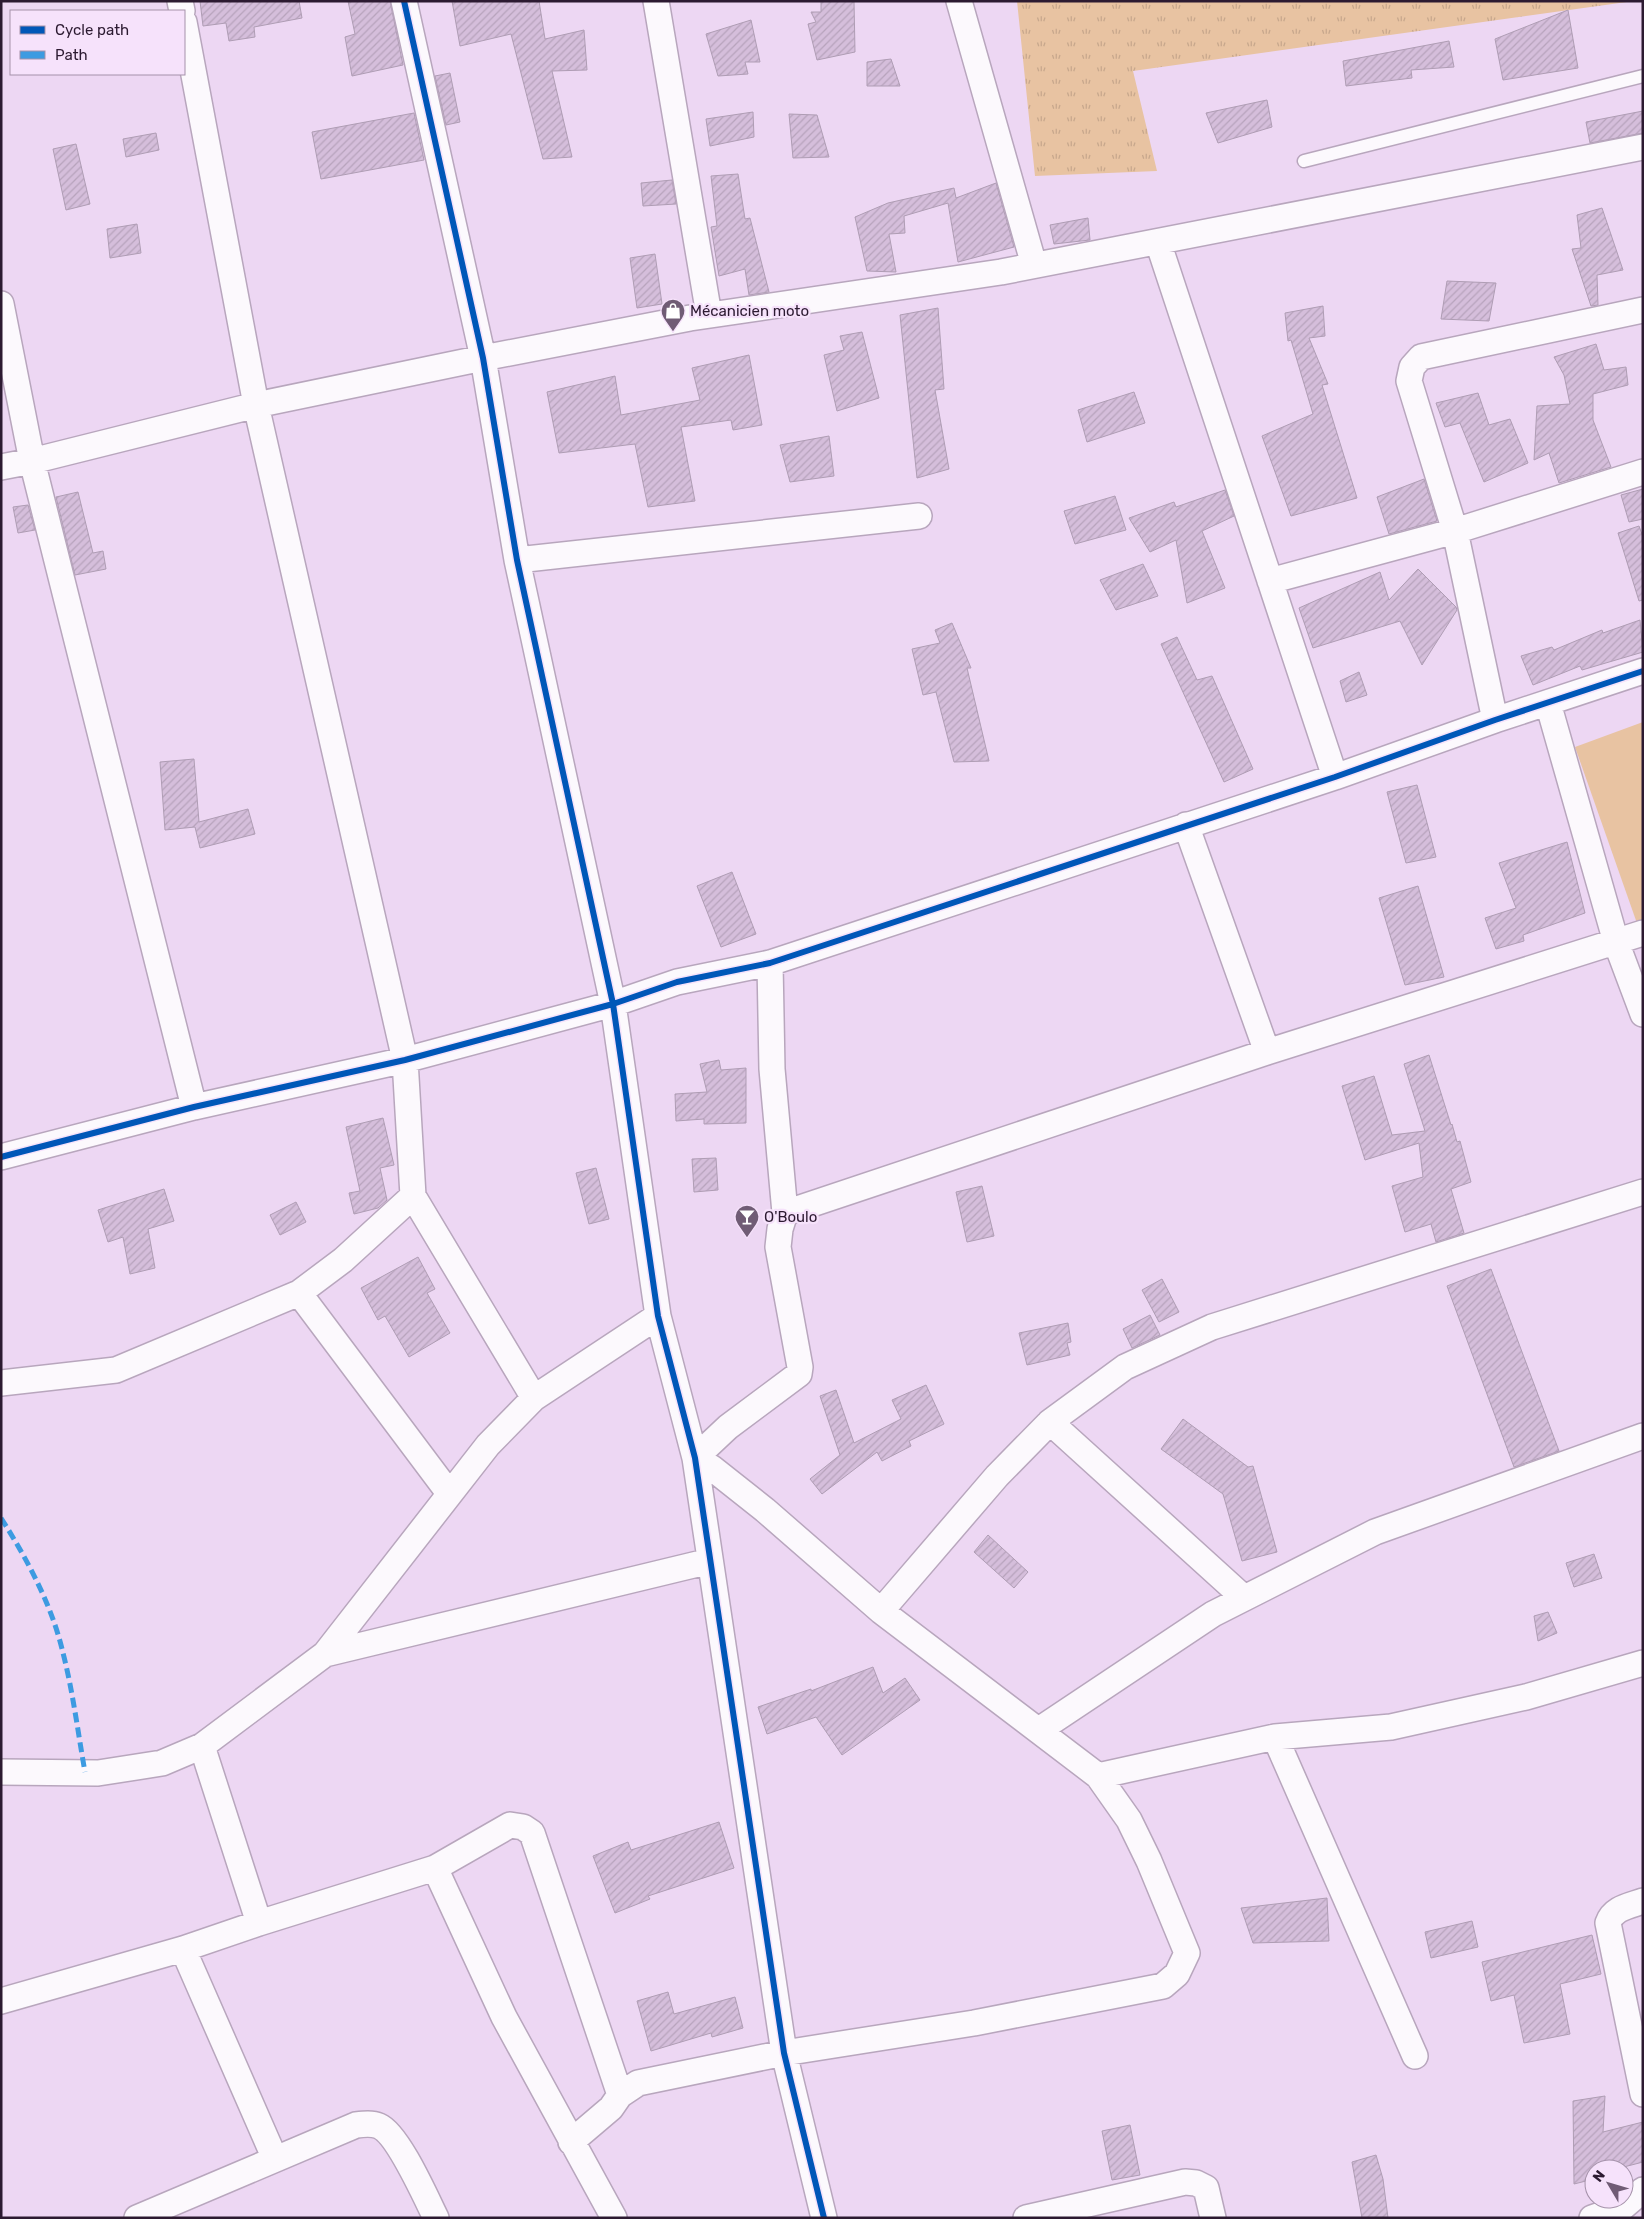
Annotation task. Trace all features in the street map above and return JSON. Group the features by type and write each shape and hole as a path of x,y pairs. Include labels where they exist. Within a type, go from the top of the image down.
{"street":[{"path":"404,1 483,358 517,560 613,1004 658,1316 694,1458 784,2053 824,2218"},
{"path":"656,1 709,315"},
{"path":"959,1 1034,265"},
{"path":"185,27 256,404 405,1060 413,1196 534,1398"},
{"path":"1,466 32,461 256,404 483,358 709,315 1034,265 1643,147"},
{"path":"1158,242 1335,777"},
{"path":"1,304 32,461 194,1106"},
{"path":"1496,720 1455,531 1409,381 1412,367 1422,357 1643,310"},
{"path":"1270,581 1455,531 1643,472"},
{"path":"517,560 919,516"},
{"path":"1,1157 194,1106 405,1060 613,1004 677,982 770,962 1335,777 1496,720 1643,671"},
{"path":"1548,703 1616,942 1643,1014"},
{"path":"1186,825 1267,1052"},
{"path":"785,1213 1267,1052 1643,933"},
{"path":"694,1458 728,1428 799,1374 800,1366 778,1247 780,1229 785,1213 772,1069 770,962"},
{"path":"881,1612 997,1476 1050,1422 1125,1367 1212,1327 1643,1192"},
{"path":"1,1383 116,1370 299,1293 343,1260 413,1196"},
{"path":"299,1293 449,1493"},
{"path":"1,1772 98,1773 162,1763 202,1746 324,1654 488,1445 534,1398 658,1316"},
{"path":"1050,1422 1243,1597"},
{"path":"1040,1730 1213,1614 1243,1597 1375,1532 1643,1436"},
{"path":"572,2142 611,2108 620,2095 638,2083 784,2053 974,2023 1163,1986 1177,1974 1187,1953 1149,1861 1129,1820 1098,1776 1040,1730 881,1612 765,1510 712,1468 694,1458"},
{"path":"324,1654 710,1561"},
{"path":"1098,1776 1275,1737 1391,1727 1526,1698 1643,1663"},
{"path":"1275,1737 1415,2056"},
{"path":"202,1746 259,1923"},
{"path":"1,2001 184,1949 259,1923 435,1868 510,1825 523,1827 532,1833 620,2095"},
{"path":"435,1868 504,2018 614,2218"},
{"path":"1643,1902 1618,1910 1610,1916 1608,1923 1643,2094"},
{"path":"184,1949 275,2159"},
{"path":"137,2218 356,2125 370,2124 380,2126 393,2136 436,2218"},
{"path":"1026,2218 1185,2182 1196,2183 1206,2188 1213,2218"},
{"path":"1592,2218 1623,2207 1643,2190"}],"lane":[{"path":"1304,161 1643,76"}],"green space":[{"path":"1017,1 1634,1 1133,71 1157,171 1035,176"},
{"path":"1643,722 1643,928 1639,929 1575,747"}],"building":[{"path":"200,1 299,1 302,18 254,27 255,37 229,41 226,23 203,26"},
{"path":"348,1 390,1 403,65 352,76 345,37 355,34"},
{"path":"452,1 539,1 545,39 584,30 587,70 552,71 572,157 543,159 511,34 460,46"},
{"path":"821,1 854,1 855,52 817,60 808,24 816,22 811,12 821,12"},
{"path":"1568,10 1578,68 1503,80 1495,39"},
{"path":"751,20 760,62 745,62 748,74 718,76 706,34"},
{"path":"1449,41 1454,67 1411,70 1412,78 1346,86 1343,61"},
{"path":"891,59 900,86 867,86 867,62"},
{"path":"450,73 460,122 446,125 435,76"},
{"path":"1267,100 1272,127 1218,143 1206,113"},
{"path":"1643,111 1643,133 1590,143 1586,122"},
{"path":"753,112 754,137 710,146 706,119"},
{"path":"414,113 424,160 321,179 312,132"},
{"path":"789,114 817,115 829,157 793,158"},
{"path":"156,133 159,150 126,157 123,139"},
{"path":"76,144 90,204 66,210 53,149"},
{"path":"738,174 745,219 750,218 769,292 749,295 745,269 719,276 711,227 717,226 711,176"},
{"path":"672,180 676,204 643,206 641,183"},
{"path":"996,183 1014,247 958,262 948,203 904,216 905,233 889,234 896,272 867,271 855,217 888,203 954,188 956,198"},
{"path":"1602,208 1623,270 1597,275 1598,305 1591,306 1572,249 1581,248 1577,215"},
{"path":"1088,218 1090,240 1054,244 1050,225"},
{"path":"137,224 141,253 110,258 107,229"},
{"path":"655,254 662,304 637,308 630,258"},
{"path":"1447,281 1496,283 1489,321 1441,319"},
{"path":"1323,306 1325,336 1309,338 1328,384 1322,385 1357,498 1291,516 1262,436 1313,414 1291,340 1288,341 1285,313"},
{"path":"938,308 944,389 935,390 949,469 917,478 900,315"},
{"path":"862,332 879,398 837,411 824,355 844,350 840,336"},
{"path":"1596,344 1604,370 1626,367 1628,385 1593,394 1593,420 1611,467 1559,483 1549,453 1534,460 1537,406 1570,404 1564,375 1554,357"},
{"path":"749,355 762,425 733,430 731,420 681,427 695,501 648,507 635,444 559,453 547,392 615,376 621,415 700,400 692,368"},
{"path":"1134,392 1145,423 1087,442 1078,410"},
{"path":"1478,393 1489,425 1510,419 1528,463 1484,482 1460,423 1445,427 1436,403"},
{"path":"829,436 834,476 790,482 780,445"},
{"path":"1424,479 1437,521 1389,534 1377,497"},
{"path":"1643,489 1643,519 1629,522 1621,495"},
{"path":"1225,490 1234,516 1202,531 1225,588 1187,603 1176,540 1150,552 1129,518 1174,502 1176,507"},
{"path":"78,492 93,553 103,551 106,569 75,575 56,497"},
{"path":"1115,496 1126,530 1075,544 1064,511"},
{"path":"28,505 35,530 18,533 13,507"},
{"path":"1639,526 1643,537 1643,600 1639,601 1618,533"},
{"path":"1143,564 1158,596 1116,610 1100,580"},
{"path":"1418,569 1457,610 1422,665 1400,621 1313,648 1299,608 1380,572 1389,600"},
{"path":"1640,620 1643,652 1582,670 1580,666 1533,685 1521,656 1552,647 1554,650 1602,630 1603,633"},
{"path":"952,623 971,668 967,668 989,761 954,762 936,692 923,695 912,649 940,643 935,630"},
{"path":"1177,637 1197,680 1212,676 1253,769 1224,782 1161,644"},
{"path":"1359,672 1367,695 1346,702 1340,681"},
{"path":"194,759 199,822 248,809 255,834 200,848 195,827 165,830 160,762"},
{"path":"1417,785 1436,857 1406,863 1387,792"},
{"path":"1567,842 1585,913 1523,935 1524,941 1496,949 1485,918 1516,908 1499,863"},
{"path":"732,872 756,934 721,947 697,886"},
{"path":"1418,886 1444,977 1405,985 1379,898"},
{"path":"1429,1055 1457,1142 1460,1141 1471,1182 1451,1189 1464,1233 1436,1242 1431,1224 1405,1232 1392,1186 1423,1177 1419,1143 1365,1160 1342,1086 1374,1076 1392,1135 1425,1131 1404,1064"},
{"path":"719,1060 721,1070 746,1068 746,1123 704,1124 704,1119 676,1121 675,1094 707,1092 700,1064"},
{"path":"383,1118 394,1165 380,1168 387,1200 378,1208 354,1214 349,1193 360,1191 346,1127"},
{"path":"716,1158 718,1190 694,1192 692,1159"},
{"path":"596,1168 609,1219 589,1224 576,1173"},
{"path":"982,1186 994,1236 967,1242 956,1192"},
{"path":"164,1189 174,1221 148,1229 155,1268 130,1274 123,1237 108,1242 98,1210"},
{"path":"296,1202 306,1222 280,1235 270,1215"},
{"path":"418,1257 435,1289 427,1293 450,1333 409,1357 385,1316 378,1320 361,1288"},
{"path":"1491,1269 1559,1451 1514,1467 1447,1286"},
{"path":"1162,1279 1179,1312 1159,1322 1142,1290"},
{"path":"1150,1315 1160,1335 1132,1348 1123,1329"},
{"path":"1068,1323 1071,1342 1067,1343 1070,1355 1027,1365 1019,1333"},
{"path":"926,1385 944,1424 909,1441 911,1446 882,1461 877,1452 822,1494 810,1479 840,1455 820,1396 836,1390 854,1443 901,1419 892,1400"},
{"path":"1183,1419 1248,1467 1253,1466 1277,1552 1242,1561 1223,1494 1161,1449"},
{"path":"988,1535 1028,1572 1014,1588 974,1552"},
{"path":"1594,1554 1602,1578 1574,1587 1566,1563"},
{"path":"1548,1612 1557,1633 1538,1641 1534,1616"},
{"path":"873,1667 883,1693 905,1678 920,1700 842,1755 816,1717 767,1734 758,1707 811,1689 811,1691"},
{"path":"719,1822 734,1868 648,1896 650,1899 615,1913 593,1856 628,1842 631,1850"},
{"path":"1327,1898 1329,1941 1253,1943 1241,1908"},
{"path":"1472,1921 1478,1947 1431,1958 1425,1932"},
{"path":"1592,1935 1601,1974 1560,1984 1570,2034 1524,2043 1514,1995 1491,2001 1482,1962"},
{"path":"668,1992 674,2014 735,1997 743,2028 712,2037 711,2033 651,2051 637,2001"},
{"path":"1605,2096 1603,2132 1643,2122 1643,2162 1634,2164 1634,2159 1584,2159 1584,2182 1574,2184 1573,2101"},
{"path":"1130,2125 1140,2175 1112,2180 1102,2131"},
{"path":"1376,2155 1383,2179 1388,2218 1362,2218 1352,2162"}],"marked path":[{"path":"1,1518 38,1583 58,1635 70,1683 85,1772"}],"cycle path":[{"path":"404,1 483,358 517,560 613,1004 658,1316 695,1458 784,2053 824,2218"},
{"path":"1,1157 194,1107 405,1060 613,1004 677,982 770,963 1335,777 1495,720 1643,671"}],"place":[{"name":"Mécanicien moto","path":"673,332"},
{"name":"O'Boulo","path":"747,1238"}]}
